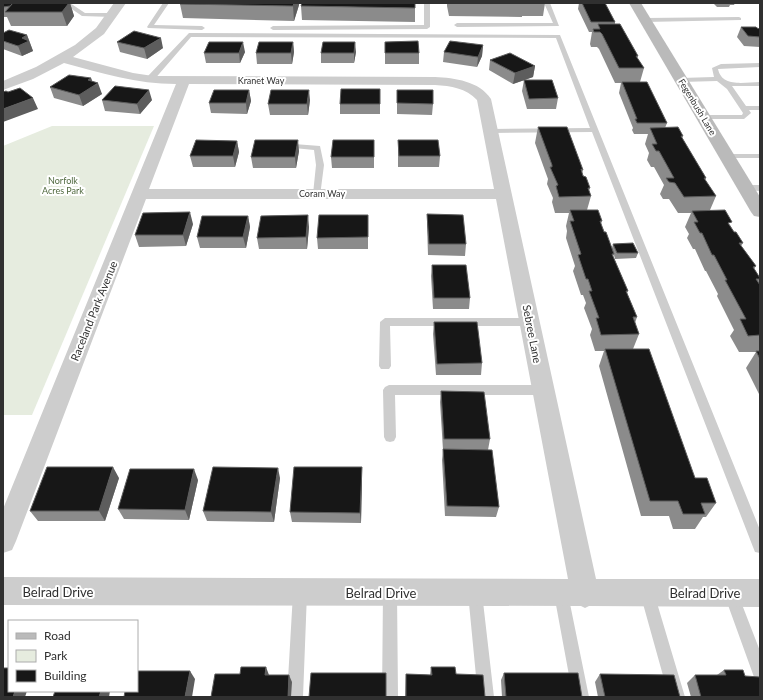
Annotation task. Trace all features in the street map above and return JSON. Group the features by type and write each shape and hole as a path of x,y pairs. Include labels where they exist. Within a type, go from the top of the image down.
{"main road":[{"name":"Fegenbush Lane","path":"635,3 727,156 753,188 760,212"}],"street":[{"path":"3,86 41,69 60,58 99,31 120,3"},
{"name":"Kranet Way","path":"60,58 133,77 150,79 435,81 452,82 464,86"},
{"name":"Raceland Park Avenue","path":"3,541 141,194 184,80"},
{"name":"Sebree Lane","path":"464,86 474,89 484,99 491,131 543,390 573,594"},
{"name":"Coram Way","path":"141,194 504,194"},
{"name":"Belrad Drive","path":"3,591 573,594 760,593"}],"lane":[{"path":"66,3 84,15 112,15"},
{"path":"166,3 150,27 427,27 426,3"},
{"path":"457,25 557,25 547,3"},
{"path":"645,20 740,19"},
{"path":"150,79 189,35 558,36 760,547"},
{"path":"704,118 744,117 748,113 726,84 719,79 714,71 715,68 721,66 760,65"},
{"path":"681,80 719,79"},
{"path":"726,84 760,84"},
{"path":"745,108 760,108"},
{"path":"491,131 596,130"},
{"path":"275,146 298,145 317,148 319,154 319,172 317,194"},
{"path":"727,156 760,156"},
{"path":"385,366 384,322 530,322"},
{"path":"390,437 389,390 543,390"},
{"path":"296,697 300,593"},
{"path":"390,593 390,697"},
{"path":"475,593 486,697"},
{"path":"647,593 677,697"},
{"path":"730,593 760,671"},
{"path":"573,594 581,697"}],"green space":[{"name":"Norfolk Acres Park","path":"52,126 154,126 32,415 3,415 3,146"}],"building":[{"path":"3,3 13,3 10,6 3,7"},
{"path":"13,3 69,3 62,12 5,12"},
{"path":"294,3 293,6 180,4"},
{"path":"302,3 415,3 415,8 301,6"},
{"path":"582,3 605,3 615,22 591,22"},
{"path":"598,24 620,24 638,56 636,56 644,68 619,68 602,34 600,32 594,32 593,29 600,29"},
{"path":"741,27 756,27 760,29 760,37 748,36"},
{"path":"9,30 27,35 22,38 29,41 18,46 3,41 3,33"},
{"path":"134,31 161,38 144,48 117,42"},
{"path":"418,41 419,53 385,53 385,42"},
{"path":"450,41 483,45 478,57 444,52"},
{"path":"209,42 243,42 239,53 204,53"},
{"path":"259,42 293,42 291,53 256,53"},
{"path":"323,42 355,42 354,53 321,53"},
{"path":"510,53 535,66 515,73 490,60"},
{"path":"69,75 91,78 88,80 98,83 79,95 50,87"},
{"path":"524,80 552,80 558,98 529,99"},
{"path":"622,82 647,82 667,123 637,123 635,119 637,119"},
{"path":"115,86 149,90 137,104 102,100"},
{"path":"20,88 33,98 3,109 3,92"},
{"path":"341,89 380,89 380,104 340,104"},
{"path":"214,90 249,90 246,103 209,103"},
{"path":"271,90 309,90 307,104 268,104"},
{"path":"397,90 433,90 433,104 397,103"},
{"path":"538,127 567,127 583,170 581,169 583,176 586,177 590,188 588,188 591,196 559,197 556,186 558,185 550,167 552,167 552,165"},
{"path":"678,127 683,136 681,136 706,178 704,178 716,196 684,197 675,183 669,182 666,178 674,178 659,151 656,151 652,144 657,144 650,128"},
{"path":"196,140 237,141 233,156 190,156"},
{"path":"255,140 298,140 295,157 251,157"},
{"path":"333,140 374,140 374,157 331,157"},
{"path":"398,140 438,140 440,156 399,156"},
{"path":"570,210 598,210 604,232 606,232 614,254 612,254 628,291 626,291 637,317 633,317 639,334 601,335 596,318 599,318 589,291 592,291 588,279 586,279 578,255 581,254 570,221 574,221"},
{"path":"725,210 732,222 728,223 743,243 739,243 756,266 753,267 760,278 756,279 760,285 760,335 748,336 740,319 746,319 725,280 727,280 714,255 712,255 702,233 700,233 694,222 698,222 692,211"},
{"path":"190,212 183,235 135,235 143,213"},
{"path":"427,214 463,215 466,244 429,244"},
{"path":"308,215 306,237 257,238 261,216"},
{"path":"319,215 368,215 368,237 317,238"},
{"path":"202,216 248,216 243,237 197,237"},
{"path":"633,243 638,253 617,253 613,244"},
{"path":"432,265 466,265 470,298 434,298"},
{"path":"434,322 477,322 482,363 437,364"},
{"path":"605,349 649,349 695,478 707,478 716,503 701,503 705,514 683,514 678,501 650,501"},
{"path":"756,351 760,351 760,359"},
{"path":"441,391 484,392 490,439 444,439"},
{"path":"443,449 492,450 499,507 447,506"},
{"path":"47,467 113,467 99,511 30,511"},
{"path":"213,467 278,468 271,512 203,511"},
{"path":"294,467 362,467 360,513 290,512"},
{"path":"130,469 194,469 185,510 118,509"},
{"path":"241,667 266,667 265,675 289,675 288,697 211,697 215,674 240,674"},
{"path":"431,667 455,667 456,674 483,675 485,697 406,697 406,674 432,675"},
{"path":"3,668 8,668 8,692 15,692 13,697 3,697"},
{"path":"724,670 743,670 745,676 760,677 760,697 701,697 695,675 726,675"},
{"path":"138,671 190,671 185,697 124,697 125,692 138,692"},
{"path":"311,673 386,673 386,697 309,697"},
{"path":"504,673 578,673 582,697 506,697"},
{"path":"600,674 674,675 680,697 605,697"},
{"path":"55,692 101,692 99,697 53,697"}]}
